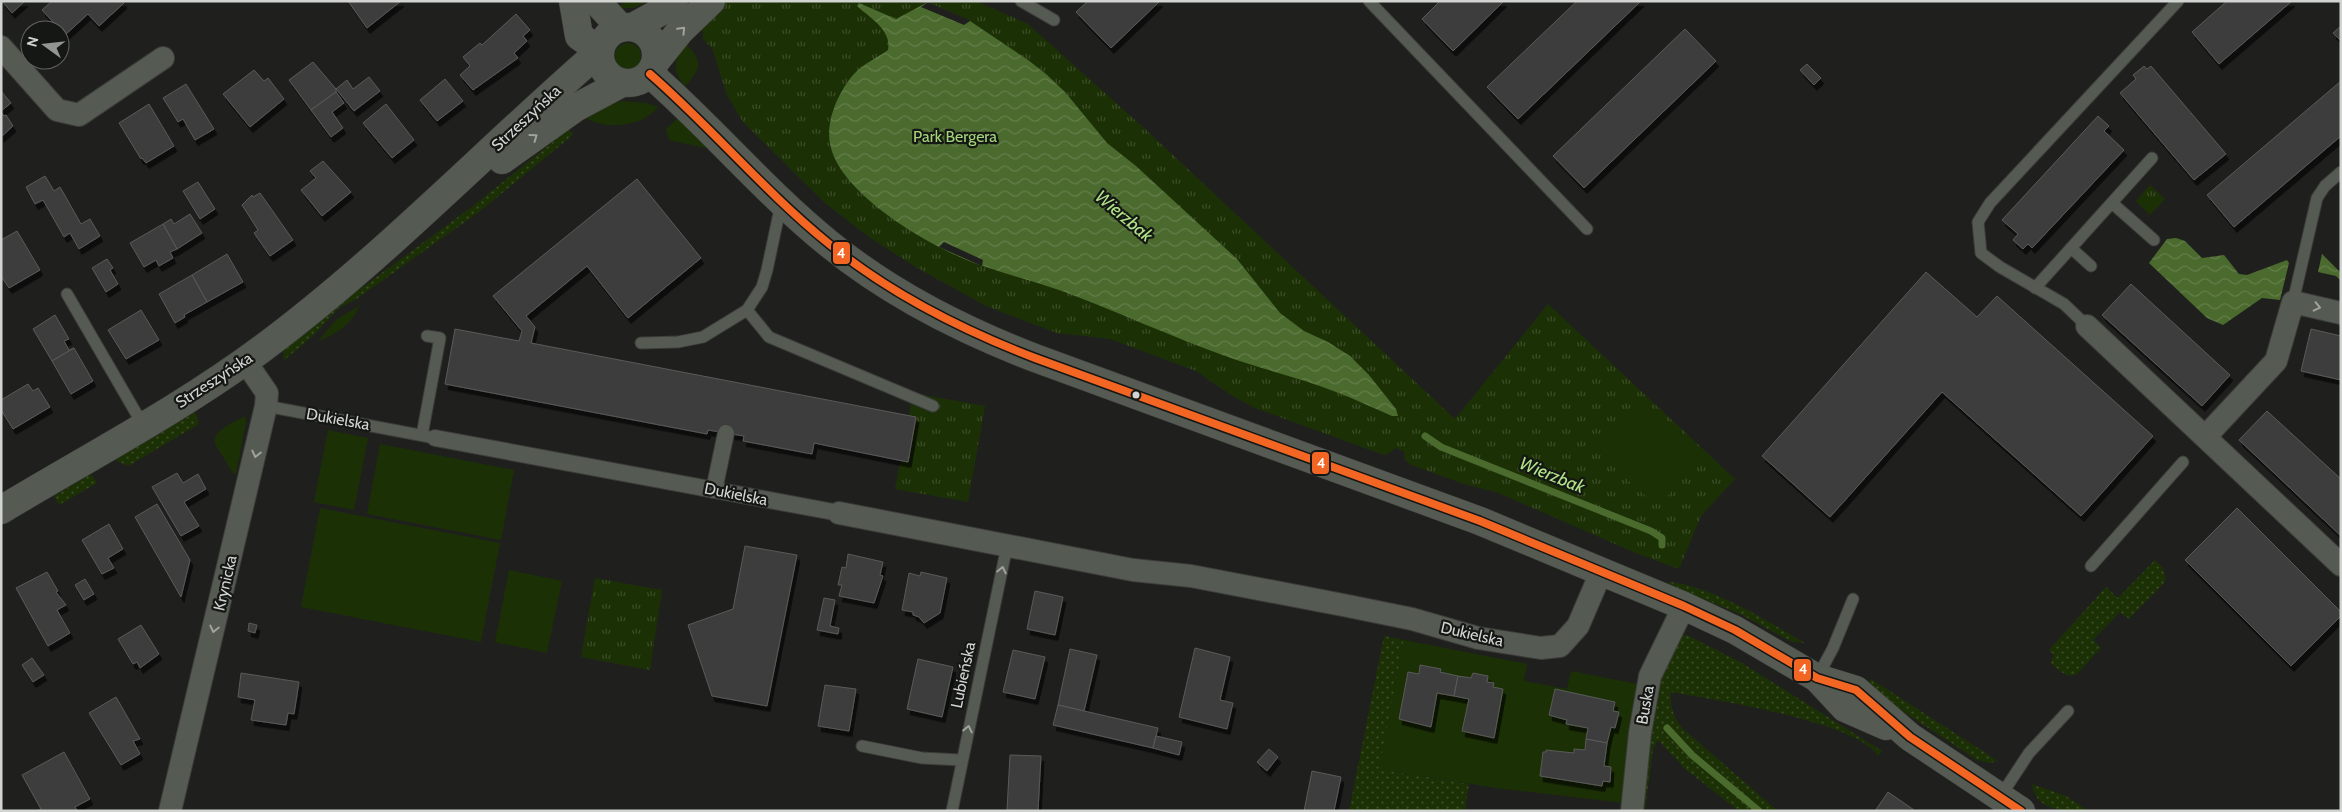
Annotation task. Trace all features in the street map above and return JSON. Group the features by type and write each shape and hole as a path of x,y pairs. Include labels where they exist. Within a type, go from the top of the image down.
{"street":[{"path":"573,1 579,36 600,51"},
{"path":"596,1 627,27 640,29 652,40 655,46 653,67 684,104 781,202 828,243 862,268 949,320 999,344 1480,521 1602,570 1684,606 1735,630 1817,678 1856,690 1910,737 2011,804"},
{"path":"674,1 662,11 607,36 600,51 600,58 604,71 615,81 622,83 637,82 653,67 680,31 711,1"},
{"path":"1,47 57,110 79,115 163,58"},
{"name":"Strzeszyńska","path":"410,227 558,87 600,51"},
{"name":"Strzeszyńska","path":"1,510 208,386 245,361 293,324 410,227 570,111 622,83"},
{"path":"2206,436 2276,361 2293,302 2341,313"},
{"path":"2088,326 2341,565"},
{"name":"Krynicka","path":"170,811 266,406 267,392 245,361"},
{"path":"714,490 726,433"},
{"name":"Dukielska","path":"429,437 1133,570 1192,576 1412,619 1478,638 1541,648 1560,646 1578,626 1602,570"},
{"name":"Buska","path":"1632,811 1640,733 1650,676 1684,606"}],"lane":[{"path":"1021,1 1054,20"},
{"path":"1369,1 1586,229"},
{"path":"2088,326 2064,304 2035,288 1981,253 1978,222 1990,203 2178,1"},
{"path":"2035,288 2152,158"},
{"path":"2293,302 2317,198 2325,186 2341,172"},
{"path":"642,343 678,342 703,337 747,310 762,287 781,202"},
{"path":"2112,203 2154,240"},
{"path":"2072,248 2090,266"},
{"path":"67,294 143,425"},
{"path":"747,310 768,337 933,406"},
{"path":"427,336 440,338 429,437"},
{"name":"Dukielska","path":"266,406 429,437"},
{"path":"2091,566 2183,462"},
{"name":"Lubieńska","path":"952,811 961,760 1007,546"},
{"path":"1817,678 1833,648 1853,599"},
{"path":"2011,804 2029,753 2068,710"},
{"path":"862,746 922,758 961,760"}],"green space":[{"path":"626,1 648,1 634,8 618,8"},
{"name":"Park Bergera","path":"727,1 976,1 1028,24 1144,128 1455,419 1548,304 1735,479 1701,516 1679,569 1638,554 1496,492 1464,484 1411,465 1405,460 1404,451 1395,448 1384,455 1255,408 1234,397 1196,371 1110,339 1057,333 986,306 914,266 869,237 825,203 743,122 727,95 712,48 703,39 703,32 700,28"},
{"path":"685,42 697,59 698,68 685,86 677,75 676,64"},
{"path":"628,43 637,47 641,56 637,65 628,69 619,65 615,56 619,47"},
{"path":"622,101 646,103 659,107 643,119 629,124 605,125 585,117 609,105"},
{"path":"678,118 707,146 705,148 669,140 666,129"},
{"path":"569,129 573,135 479,212 355,300 339,308 313,336 283,361 284,350 352,295 473,206"},
{"path":"2150,185 2165,199 2150,215 2136,201"},
{"path":"360,305 343,328 318,341 336,320"},
{"path":"913,393 985,406 968,502 895,489"},
{"path":"1637,400 1701,459 1662,502 1651,501 1601,455 1602,444 1608,437 1606,435"},
{"path":"195,412 199,424 128,466 115,460"},
{"path":"245,416 246,422 236,474 233,473 215,444 215,439 225,427"},
{"path":"328,430 368,438 354,510 314,502"},
{"path":"380,444 514,470 501,540 367,514"},
{"path":"91,474 97,483 59,505 54,496"},
{"path":"320,508 500,543 481,642 301,607"},
{"path":"2155,560 2163,568 2166,579 2163,584 2129,619 2120,612 2093,640 2101,648 2077,674 2066,675 2051,663 2054,655 2049,650 2106,587 2118,598"},
{"path":"509,570 562,581 547,653 495,642"},
{"path":"595,578 662,590 650,670 581,657"},
{"path":"1670,582 1705,591 1740,606 1805,643 1790,641 1740,614 1665,583"},
{"path":"1682,635 1687,635 1742,663 1882,751 1878,756 1865,744 1842,732 1814,722 1750,707 1671,692 1673,712 1683,729 1778,811 1739,811 1685,769 1658,740 1653,749 1645,811 1639,811 1656,687"},
{"path":"1384,636 1404,640 1380,769 1469,784 1465,811 1349,811"},
{"path":"1404,640 1527,664 1524,681 1567,689 1571,671 1637,684 1624,803 1496,788 1379,769"},
{"path":"1871,679 1998,761 1990,763 1977,760 1866,687"},
{"path":"2032,784 2066,796 2089,811 2061,810 2045,805 2039,800"}],"water":[{"path":"928,2 970,21 1046,74 1065,92 1107,143 1136,166 1237,259 1280,313 1304,331 1328,342 1350,356 1369,375 1396,409 1398,416 1392,416 1323,387 1207,349 1062,291 964,259 918,235 873,203 839,167 829,139 829,129 834,109 848,81 862,67 888,50 887,36 883,30 857,6 859,3 896,19"},
{"path":"2176,238 2185,241 2202,258 2224,255 2239,274 2247,275 2287,260 2289,263 2280,300 2262,298 2223,325 2207,318 2149,263 2167,239"},
{"path":"2322,254 2341,273 2341,281 2336,276 2318,272"}],"pier":[{"path":"928,2 970,21 964,25 921,7"},
{"path":"944,242 983,260 982,266 939,247"}],"building":[{"path":"2,1 25,1 12,13"},
{"path":"52,1 123,1 124,3 99,26 88,14 70,30 70,20 51,20 42,10"},
{"path":"348,1 401,1 367,28"},
{"path":"1088,1 1160,1 1111,48 1076,12"},
{"path":"1440,1 1504,1 1453,51 1422,19"},
{"path":"1577,1 1641,1 1518,119 1487,87"},
{"path":"2227,1 2292,1 2219,64 2192,32"},
{"path":"516,14 530,30 523,36 527,41 514,53 518,58 473,90 460,75 470,66 463,57 480,43 482,45"},
{"path":"2341,26 2341,41 2333,33"},
{"path":"1685,29 1716,61 1584,188 1553,156"},
{"path":"313,62 336,89 336,92 311,110 289,80"},
{"path":"1807,64 1821,78 1814,85 1800,70"},
{"path":"2144,66 2147,69 2151,66 2226,154 2194,180 2120,93 2136,79 2133,75"},
{"path":"254,70 264,81 268,78 284,99 250,127 223,94"},
{"path":"369,77 380,91 354,111 336,89 347,80 353,89"},
{"path":"445,79 463,101 437,121 420,100"},
{"path":"2341,81 2341,136 2234,227 2207,195"},
{"path":"186,84 214,129 195,140 183,119 178,122 163,98"},
{"path":"1,91 11,103 1,111"},
{"path":"336,92 344,103 332,112 343,128 331,137 311,110"},
{"path":"149,104 174,146 146,163 141,159 119,123"},
{"path":"386,104 414,140 392,158 363,123"},
{"path":"1,112 4,116 6,115 13,126 1,137"},
{"path":"2098,116 2109,126 2104,131 2124,150 2032,248 2028,244 2023,249 2013,240 2018,234 2002,220"},
{"path":"323,161 351,192 322,216 301,190 316,178 310,171"},
{"path":"45,176 54,191 60,187 81,224 90,219 100,236 79,249 70,233 64,237 43,200 35,204 26,187"},
{"path":"637,179 701,258 628,318 587,266 526,316 535,327 531,343 916,417 908,462 814,443 812,454 743,441 744,436 708,430 707,434 445,384 455,329 519,341 522,331 493,296"},
{"path":"198,182 215,209 200,219 183,191"},
{"path":"260,193 293,240 270,256 254,233 258,230 242,205 252,195 253,197"},
{"path":"190,214 202,233 177,249 163,224 171,219 174,224"},
{"path":"163,224 177,249 170,252 173,258 159,266 156,260 144,267 130,243"},
{"path":"17,231 40,270 9,288 1,276 1,240"},
{"path":"227,254 243,282 207,302 192,275"},
{"path":"107,259 113,268 110,270 118,284 106,292 92,268"},
{"path":"1926,272 1977,317 1997,296 2153,436 2081,516 1942,392 1830,517 1762,456"},
{"path":"192,275 207,302 184,315 185,317 175,323 159,294"},
{"path":"2131,284 2230,375 2202,406 2102,315"},
{"path":"141,310 159,340 126,359 108,330"},
{"path":"55,315 69,339 64,341 69,350 74,348 52,361 33,329"},
{"path":"2311,329 2341,336 2341,380 2301,371"},
{"path":"74,348 93,381 71,394 52,361"},
{"path":"28,384 33,391 38,388 50,407 13,429 1,410 1,400"},
{"path":"2267,411 2341,479 2341,536 2239,440"},
{"path":"177,473 183,483 198,474 206,489 184,502 199,526 181,536 152,487"},
{"path":"157,504 190,560 181,597 135,517"},
{"path":"2237,508 2341,612 2341,616 2291,666 2185,560"},
{"path":"109,524 123,549 108,558 114,568 102,574 82,540"},
{"path":"745,546 797,555 767,706 712,696 688,625 733,609"},
{"path":"848,554 883,562 880,575 883,576 874,603 839,596 842,585 838,585 842,567 846,568"},
{"path":"47,572 58,591 56,592 66,605 57,610 70,633 48,646 16,588"},
{"path":"921,572 947,578 940,613 924,623 919,617 913,615 913,612 902,610 909,573 920,576"},
{"path":"85,579 94,594 84,600 75,585"},
{"path":"1035,591 1063,597 1055,635 1027,629"},
{"path":"824,598 835,600 830,626 839,628 838,634 817,630"},
{"path":"249,623 257,625 255,633 248,631"},
{"path":"141,625 159,654 140,668 137,662 133,664 118,639"},
{"path":"1195,648 1230,657 1220,700 1233,703 1227,729 1179,717"},
{"path":"1070,649 1097,655 1084,711 1058,705"},
{"path":"1013,650 1045,657 1035,699 1003,692"},
{"path":"32,658 44,675 33,682 22,665"},
{"path":"918,659 953,667 942,717 907,709"},
{"path":"1420,665 1441,669 1440,672 1458,676 1454,696 1437,693 1431,727 1399,719 1408,672 1419,674"},
{"path":"241,673 299,682 294,714 288,713 286,725 251,720 255,700 238,697"},
{"path":"1473,673 1488,676 1487,682 1494,683 1493,687 1503,689 1494,738 1462,731 1469,699 1454,696 1458,676 1471,678"},
{"path":"825,685 856,689 849,731 818,726"},
{"path":"1555,689 1615,702 1613,711 1619,712 1615,728 1611,727 1607,743 1586,739 1588,728 1566,724 1567,720 1549,715"},
{"path":"116,697 140,739 133,741 140,754 121,765 89,713"},
{"path":"1058,705 1158,728 1153,748 1053,725"},
{"path":"1156,736 1182,742 1179,755 1153,748"},
{"path":"1586,739 1607,743 1604,766 1611,767 1610,782 1603,781 1602,786 1540,776 1543,752 1546,752 1546,750 1574,753 1574,749 1585,750"},
{"path":"1269,749 1278,757 1267,771 1257,762"},
{"path":"64,752 90,799 75,807 77,811 37,811 41,809 22,775"},
{"path":"1010,755 1041,756 1038,811 1007,810"},
{"path":"1312,771 1341,777 1334,811 1304,811"},
{"path":"1888,792 1914,810 1914,811 1875,811"}],"waterway":[{"name":"Wierzbak","path":"1425,436 1441,447 1651,531 1662,538 1662,545"},
{"name":"Wierzbak","path":"1667,728 1692,755 1759,811"}],"transit line":[{"name":"4","path":"650,74 695,115 804,223 851,261 927,309 980,335 1035,358 1480,521 1684,606 1735,630 1817,678 1856,690 1910,737 2021,811"}]}
